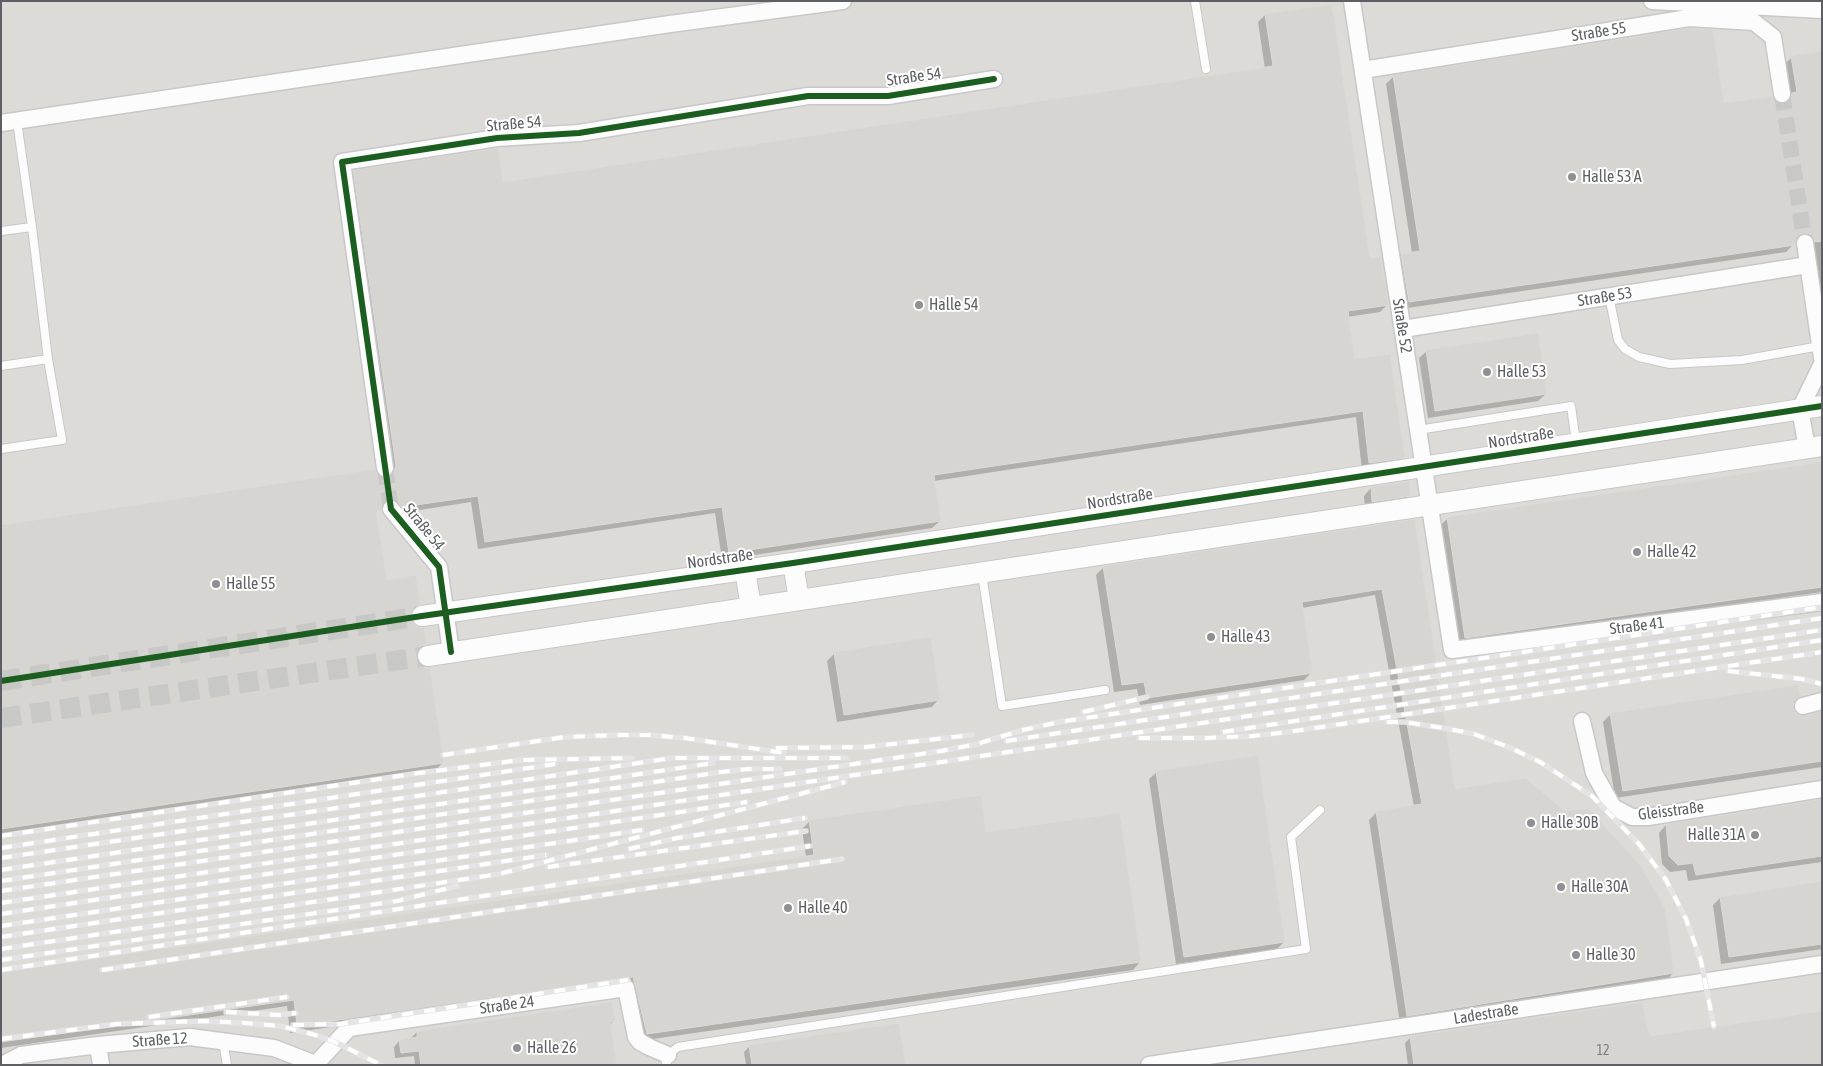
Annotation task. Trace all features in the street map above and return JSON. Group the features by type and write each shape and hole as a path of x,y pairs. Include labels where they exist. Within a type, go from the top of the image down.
{"street":[{"path":"9,122 660,26 843,1"},
{"name":"Straße 52","path":"1352,1 1452,650"},
{"path":"1652,1 1822,10"},
{"name":"Straße 55","path":"1363,70 1688,18 1698,18 1754,22 1773,37 1782,94"},
{"name":"Straße 54","path":"385,468 342,162 497,138 579,133 808,96 888,96 994,79"},
{"path":"1805,243 1821,353"},
{"name":"Straße 53","path":"1403,329 1808,265"},
{"path":"428,656 1814,447 1800,409 1822,364"},
{"name":"Nordstraße","path":"422,616 794,563 1822,406"},
{"name":"Straße 54","path":"391,508 439,567 451,652"},
{"path":"794,563 799,600"},
{"path":"745,570 751,607"},
{"name":"Straße 41","path":"1452,650 1822,602"},
{"path":"1803,706 1822,701"},
{"name":"Gleisstraße","path":"1582,721 1594,774 1613,807 1632,817 1648,817 1822,789"},
{"name":"Ladestraße","path":"1149,1065 1822,964"},
{"name":"Straße 24","path":"317,1064 349,1028 626,988 636,1037 640,1042 667,1060"},
{"name":"Straße 12","path":"2,1065 21,1055 190,1037 274,1048 317,1064"},
{"path":"98,1046 101,1065"}],"lane":[{"path":"1195,1 1206,69"},
{"path":"1,449 62,440 48,359 32,227 9,122"},
{"path":"1,231 32,227"},
{"path":"1609,296 1618,340 1625,349 1639,357 1670,364 1821,353"},
{"path":"1,366 48,359"},
{"path":"1418,430 1571,406 1576,443"},
{"path":"981,572 1002,706 1105,690"},
{"path":"667,1060 678,1047 688,1045 1306,949 1291,837 1320,810"},
{"path":"223,1041 227,1065"}],"shaded area":[{"path":"1,1 1779,1 1822,4 1822,1065 1,1065"}],"building":[{"name":"Halle 54","path":"1332,4 1370,258 1381,257 1389,305 1348,311 1355,359 1390,354 1405,458 1369,463 1363,411 934,475 941,521 729,553 722,507 485,542 478,496 402,507 395,500 389,499 384,502 381,510 376,511 387,580 416,575 420,604 411,611 410,618 417,627 424,628 427,644 421,646 417,651 416,658 423,667 430,668 444,763 1,829 1,525 375,469 377,474 387,478 394,472 396,466 353,170 498,148 503,182 1273,66 1265,14"},
{"name":"Halle 53 A","path":"1689,28 1713,30 1724,103 1772,96 1778,103 1788,102 1792,93 1797,92 1791,56 1822,51 1822,241 1815,242 1809,234 1803,233 1796,239 1795,245 1409,302 1401,254 1420,251 1393,75"},
{"name":"Halle 53","path":"1538,333 1547,394 1435,411 1426,350"},
{"name":"Halle 42","path":"1822,462 1822,587 1465,638 1447,517"},
{"path":"1409,481 1411,496 1372,502 1371,487"},
{"path":"1415,519 1455,789 1525,778 1565,811 1588,808 1641,866 1665,908 1674,973 1407,1016 1376,811 1422,804 1382,589 1302,602 1313,673 1147,698 1144,682 1122,685 1103,566"},
{"path":"931,637 940,700 844,715 834,652"},
{"path":"1798,685 1800,697 1793,704 1796,713 1805,716 1822,711 1822,761 1623,791 1610,713"},
{"path":"1258,755 1285,942 1184,957 1156,771"},
{"name":"Halle 40","path":"981,795 986,832 1120,813 1141,962 647,1034 633,977 297,1026 294,1000 1,1042 1,972 814,855 809,820"},
{"name":"Halle 31A","path":"1822,799 1822,856 1696,875 1693,863 1678,865 1669,856 1666,824"},
{"path":"1822,881 1822,944 1729,957 1720,897"},
{"name":"Halle 26","path":"612,1002 615,1021 610,1022 617,1065 421,1065 419,1051 401,1053 399,1040 417,1037 417,1031"},
{"path":"1643,1002 1647,1028 1651,1036 1822,1011 1822,1065 1414,1065 1410,1036"},
{"path":"899,1023 906,1065 752,1065 749,1045"}],"tunnel":[{"path":"1782,94 1805,243"},
{"path":"385,468 391,509"},
{"path":"1,681 422,616"},
{"path":"1,718 428,656"}],"railway":[{"path":"1,891 941,751 977,744 1023,730 1059,722 1822,607"},
{"path":"1006,741 1822,618"},
{"path":"1,903 1822,630"},
{"path":"1223,732 1822,640"},
{"path":"1139,738 1207,738 1288,732 1822,652"},
{"path":"1728,671 1802,679 1822,684"},
{"path":"1083,712 1147,697"},
{"path":"1387,722 1405,722 1474,734 1511,748 1540,762 1592,796 1639,844 1666,880 1686,919 1701,961 1714,1027"},
{"path":"443,755 565,737 618,735 685,738 784,753"},
{"path":"776,748 866,747 972,735"},
{"path":"1,836 419,773 521,760 632,758"},
{"path":"1,858 672,758 846,758"},
{"path":"1,870 713,763"},
{"path":"1,848 555,764"},
{"path":"1,881 721,772 748,769 780,769"},
{"path":"1,949 499,874 845,782"},
{"path":"1,914 747,802"},
{"path":"629,849 677,838 805,818"},
{"path":"1,926 642,830"},
{"path":"548,867 806,831"},
{"path":"1,970 810,846"},
{"path":"1,937 546,855"},
{"path":"102,970 842,859"},
{"path":"1,960 397,901 457,886"},
{"path":"293,1025 341,1024 628,980"},
{"path":"149,1017 287,997"},
{"path":"226,1012 279,1015 296,1013"},
{"path":"1,1039 117,1024 202,1021 245,1023 280,1026 312,1034 335,1042 381,1065"}],"cycle path":[{"path":"451,652 439,567 391,509 342,162 497,138 579,133 808,96 888,96 994,79"},
{"path":"1,681 422,616 793,563 1822,406"}],"place":[{"name":"Halle 53 A","path":"1572,177"},
{"name":"Halle 54","path":"919,305"},
{"name":"Halle 53","path":"1487,372"},
{"name":"Halle 42","path":"1637,552"},
{"name":"Halle 55","path":"216,584"},
{"name":"Halle 43","path":"1211,637"},
{"name":"Halle 30B","path":"1531,823"},
{"name":"Halle 31A","path":"1755,835"},
{"name":"Halle 30A","path":"1561,887"},
{"name":"Halle 40","path":"788,908"},
{"name":"Halle 30","path":"1576,955"},
{"name":"Halle 26","path":"517,1048"}]}
